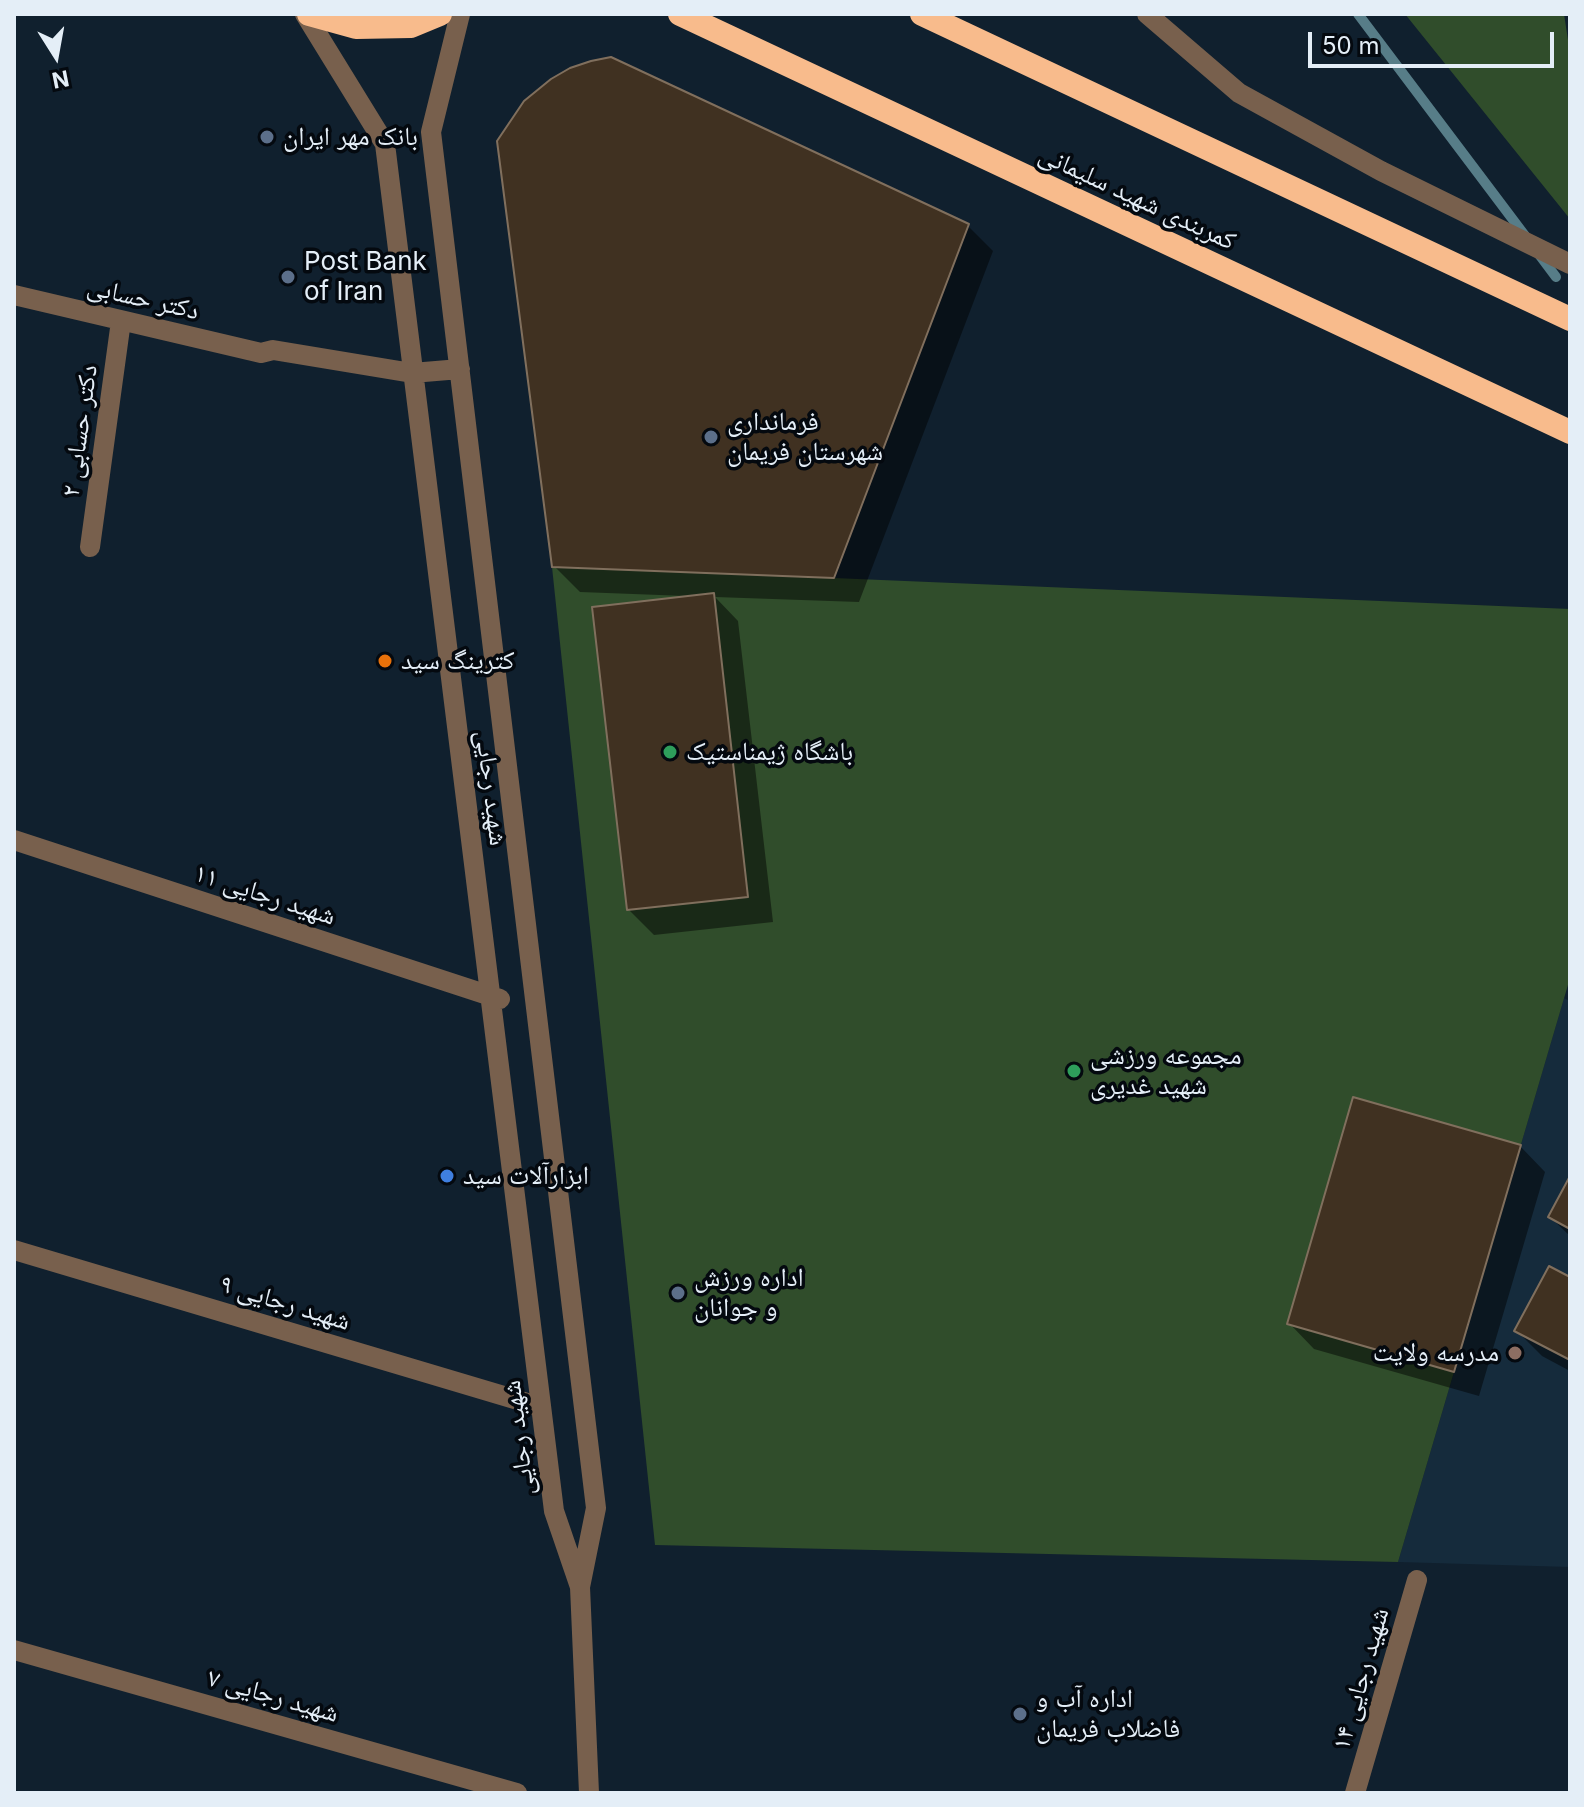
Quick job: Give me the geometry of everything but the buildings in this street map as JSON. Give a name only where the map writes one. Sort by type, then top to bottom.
[{"type":"highway","points":[[307,14],[356,27],[411,26],[440,14]]},
{"type":"highway","name":"کمربندی شهید سلیمانی","points":[[680,14],[1570,432]]},
{"type":"highway","points":[[922,14],[1570,319]]},
{"type":"street","name":"شهید رجایی","points":[[307,14],[385,144],[495,998],[554,1511],[580,1587]]},
{"type":"street","name":"شهید رجایی","points":[[460,14],[431,132],[596,1508],[580,1587],[589,1793]]},
{"type":"street","points":[[1147,14],[1239,93],[1381,171],[1570,264]]},
{"type":"street","name":"دکتر حسابی","points":[[14,295],[261,353],[273,350],[414,380],[461,375]]},
{"type":"street","name":"دکتر حسابی ۲","points":[[90,547],[121,321]]},
{"type":"street","name":"شهید رجایی ۱۱","points":[[14,840],[495,998]]},
{"type":"street","name":"شهید رجایی ۹","points":[[14,1250],[541,1407]]},
{"type":"street","name":"شهید رجایی ۱۴","points":[[1355,1793],[1417,1580]]},
{"type":"street","name":"شهید رجایی ۷","points":[[14,1650],[517,1793]]},
{"type":"shaded area","name":"مدرسه ولایت","points":[[1564,998],[1570,1001],[1570,1567],[1398,1562]]},
{"type":"green space","points":[[1405,14],[1564,14],[1570,53],[1570,219]]},
{"type":"green space","name":"مجموعه ورزشی شهید غدیری","points":[[552,567],[1570,609],[1570,978],[1398,1562],[655,1545]]},
{"type":"waterway","points":[[1358,14],[1526,237]]},
{"type":"waterway","points":[[1538,253],[1556,277]]},
{"type":"place","name":"بانک مهر ایران","points":[[267,137]]},
{"type":"place","name":"Post Bank of Iran","points":[[288,277]]},
{"type":"place","name":"فرمانداری شهرستان فریمان","points":[[711,437]]},
{"type":"place","name":"کترینگ سید","points":[[385,661]]},
{"type":"place","name":"باشگاه ژیمناستیک","points":[[670,752]]},
{"type":"place","name":"مجموعه ورزشی شهید غدیری","points":[[1074,1071]]},
{"type":"place","name":"ابزارآلات سید","points":[[447,1176]]},
{"type":"place","name":"اداره ورزش و جوانان","points":[[678,1293]]},
{"type":"place","name":"مدرسه ولایت","points":[[1515,1353]]},
{"type":"place","name":"اداره آب و فاضلاب فریمان","points":[[1020,1714]]}]
